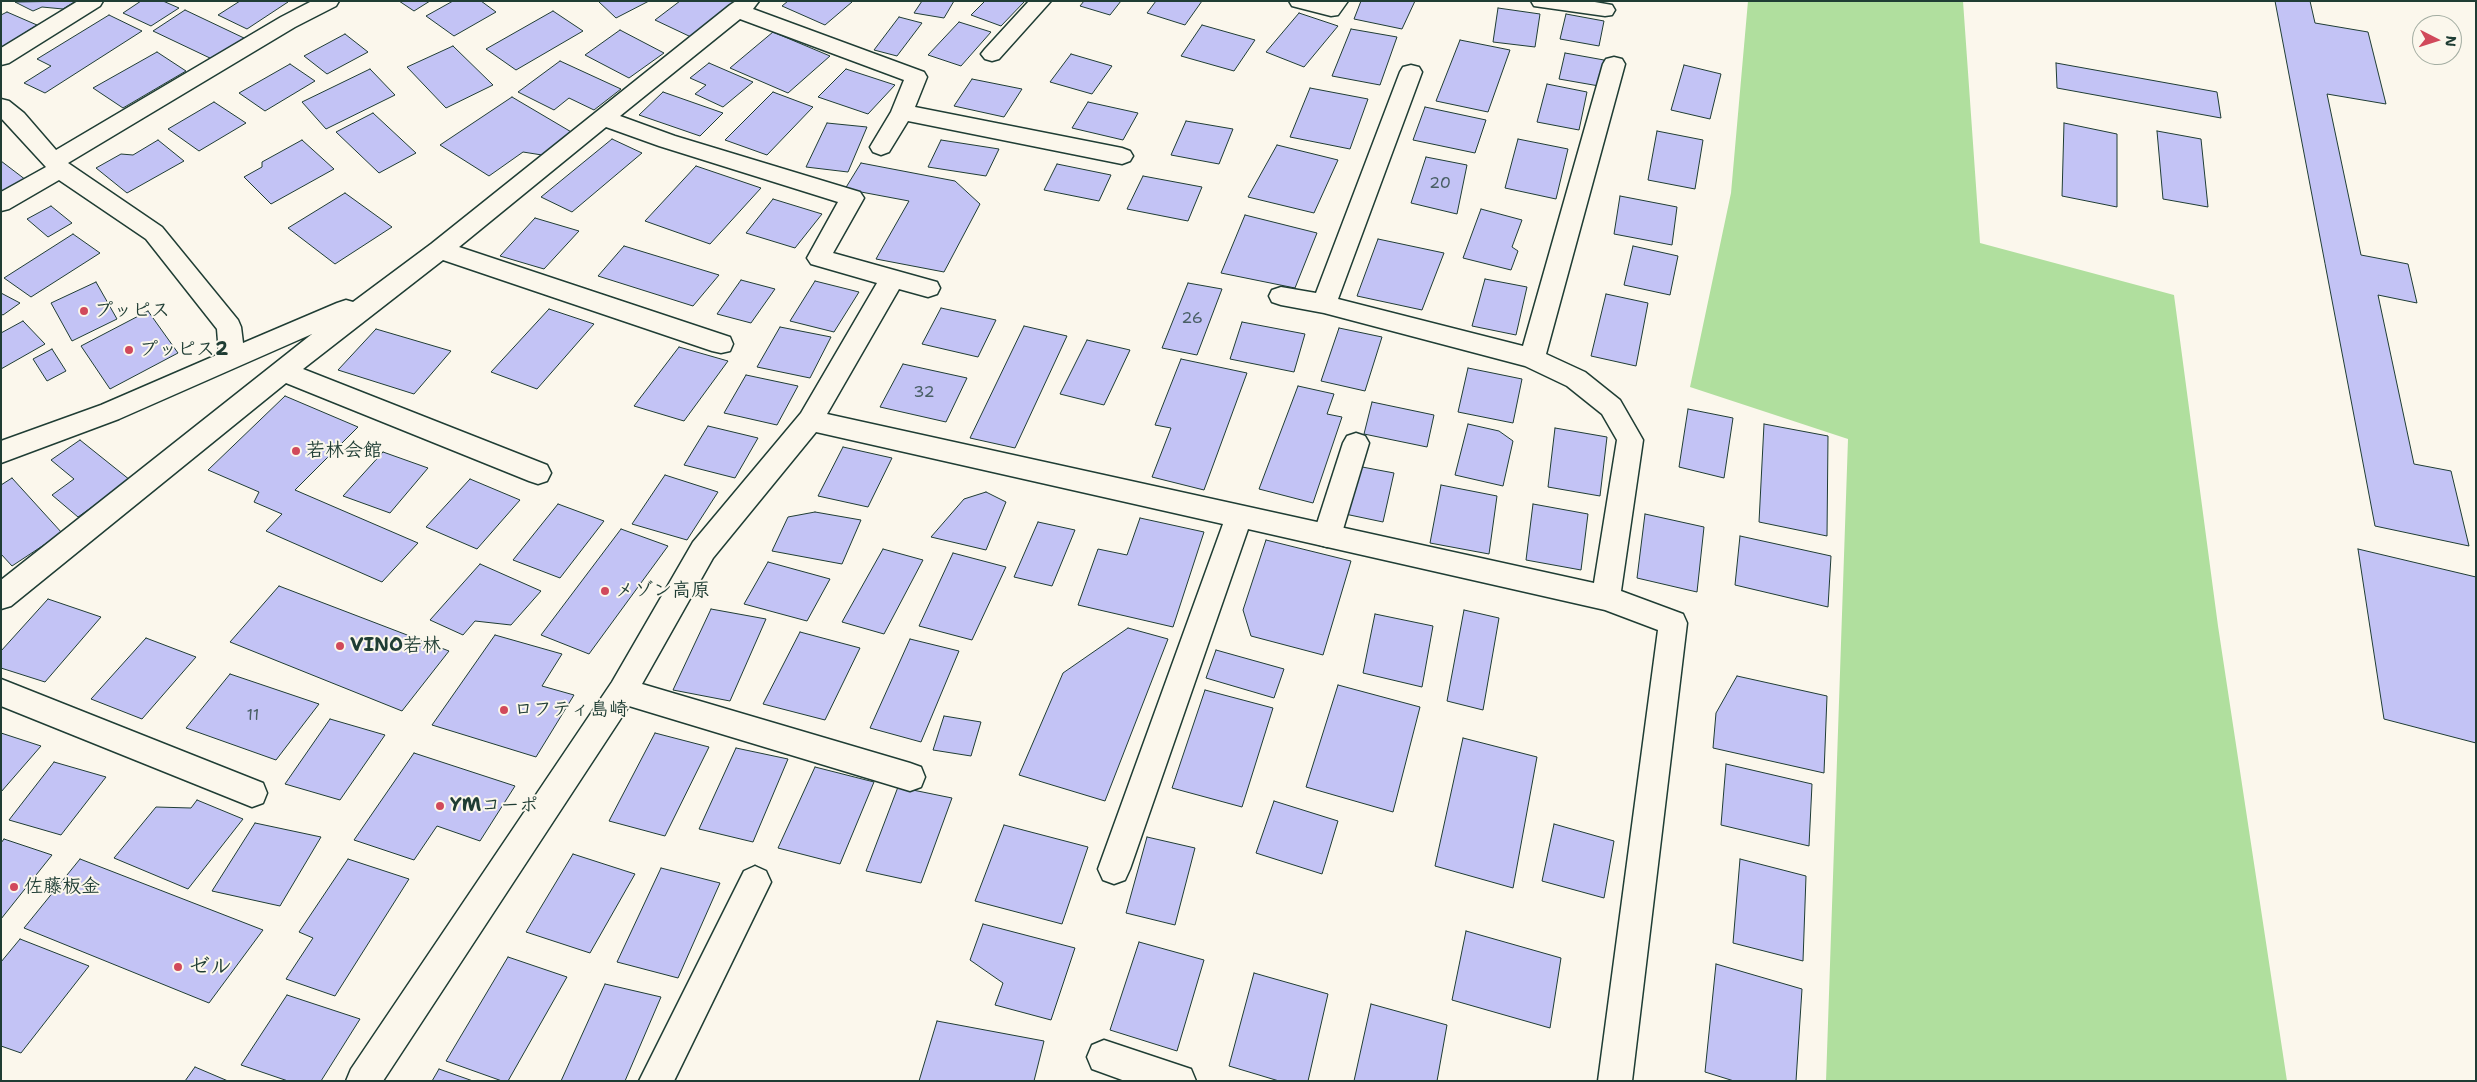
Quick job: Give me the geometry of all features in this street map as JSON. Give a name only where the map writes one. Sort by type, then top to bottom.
[{"type":"street","points":[[1,58],[93,1]]},
{"type":"street","points":[[1,203],[57,165],[288,22],[329,1]]},
{"type":"street","points":[[992,54],[1041,1]]},
{"type":"street","points":[[1299,1],[1331,10],[1338,1]]},
{"type":"street","points":[[1541,1],[1605,10]]},
{"type":"street","points":[[1,597],[743,6],[916,77],[902,112],[881,147]]},
{"type":"street","points":[[1532,358],[1614,64]]},
{"type":"street","points":[[1324,304],[1411,72]]},
{"type":"street","points":[[1,106],[16,118],[57,165],[154,233],[229,327],[232,360]]},
{"type":"street","points":[[902,112],[1122,156]]},
{"type":"street","points":[[604,118],[666,141],[852,198],[819,258],[928,288]]},
{"type":"street","points":[[439,250],[462,256],[721,344]]},
{"type":"street","points":[[363,1081],[622,691],[703,550],[810,420],[892,278]]},
{"type":"street","points":[[1,452],[110,412],[377,296]]},
{"type":"street","points":[[1281,296],[1324,304],[1532,358],[1576,379],[1611,407],[1630,440],[1606,598]]},
{"type":"street","points":[[284,372],[538,473]]},
{"type":"street","points":[[810,420],[1606,598],[1673,623],[1614,1081]]},
{"type":"street","points":[[1327,536],[1356,443]]},
{"type":"street","points":[[1114,868],[1239,516]]},
{"type":"street","points":[[622,691],[910,776]]},
{"type":"street","points":[[1,692],[252,793]]},
{"type":"street","points":[[656,1081],[755,882]]},
{"type":"street","points":[[1104,1057],[1179,1081]]},
{"type":"green space","points":[[1748,1],[1963,1],[1980,243],[2174,295],[2218,626],[2287,1081],[1826,1081],[1848,439],[1690,387],[1731,193]]},
{"type":"building","points":[[76,1],[63,9],[42,7],[33,11],[15,2]]},
{"type":"building","points":[[141,1],[163,1],[179,8],[151,26],[123,13]]},
{"type":"building","points":[[240,1],[288,2],[247,29],[218,15]]},
{"type":"building","points":[[399,1],[430,1],[414,11]]},
{"type":"building","points":[[453,1],[481,1],[496,12],[454,36],[426,16]]},
{"type":"building","points":[[598,1],[649,1],[616,18]]},
{"type":"building","points":[[680,1],[731,1],[734,3],[691,37],[655,20]]},
{"type":"building","points":[[788,1],[852,2],[825,25],[782,6]]},
{"type":"building","points":[[922,1],[954,1],[944,18],[914,13]]},
{"type":"building","points":[[985,1],[1025,1],[1001,26],[971,15]]},
{"type":"building","points":[[1084,1],[1121,1],[1110,15],[1080,6]]},
{"type":"building","points":[[1156,1],[1202,1],[1185,25],[1147,13]]},
{"type":"building","points":[[1361,1],[1415,1],[1402,29],[1354,19]]},
{"type":"building","points":[[2275,1],[2310,1],[2315,23],[2368,32],[2386,104],[2327,94],[2361,255],[2408,264],[2417,303],[2378,295],[2414,464],[2451,471],[2469,546],[2375,526]]},
{"type":"building","points":[[1498,8],[1540,14],[1535,47],[1493,42]]},
{"type":"building","points":[[185,10],[244,38],[212,59],[153,31]]},
{"type":"building","points":[[553,11],[583,31],[516,70],[486,49]]},
{"type":"building","points":[[7,12],[37,25],[1,48],[1,15]]},
{"type":"building","points":[[1299,13],[1338,26],[1304,67],[1266,52]]},
{"type":"building","points":[[1566,14],[1604,21],[1599,46],[1560,39]]},
{"type":"building","points":[[109,15],[142,31],[45,93],[24,83],[51,66],[37,59]]},
{"type":"building","points":[[899,17],[922,23],[897,56],[874,50]]},
{"type":"building","points":[[959,22],[991,32],[961,66],[928,55]]},
{"type":"building","points":[[1202,25],[1255,40],[1234,71],[1181,56]]},
{"type":"building","points":[[1351,29],[1397,37],[1380,85],[1332,76]]},
{"type":"building","points":[[620,30],[664,53],[629,78],[585,55]]},
{"type":"building","points":[[773,32],[830,56],[788,93],[730,68]]},
{"type":"building","points":[[345,34],[368,52],[327,74],[304,56]]},
{"type":"building","points":[[1460,40],[1510,50],[1488,112],[1436,101]]},
{"type":"building","points":[[453,46],[493,85],[446,108],[407,67]]},
{"type":"building","points":[[157,52],[186,71],[123,108],[93,88]]},
{"type":"building","points":[[1565,53],[1604,60],[1599,86],[1559,79]]},
{"type":"building","points":[[1071,54],[1112,66],[1092,94],[1050,82]]},
{"type":"building","points":[[560,61],[621,89],[594,110],[569,98],[554,110],[518,92]]},
{"type":"building","points":[[709,63],[753,82],[723,107],[695,94],[706,85],[690,78]]},
{"type":"building","points":[[2056,63],[2217,92],[2221,118],[2057,88]]},
{"type":"building","points":[[290,64],[315,81],[265,111],[239,93]]},
{"type":"building","points":[[1684,65],[1721,74],[1710,119],[1671,110]]},
{"type":"building","points":[[370,69],[395,95],[326,129],[302,102]]},
{"type":"building","points":[[846,69],[895,85],[868,114],[818,97]]},
{"type":"building","points":[[972,79],[1022,89],[1004,117],[954,106]]},
{"type":"building","points":[[1547,84],[1587,92],[1579,130],[1537,122]]},
{"type":"building","points":[[1310,88],[1368,99],[1350,149],[1290,137]]},
{"type":"building","points":[[663,92],[723,113],[700,136],[639,115]]},
{"type":"building","points":[[773,92],[813,107],[767,155],[725,140]]},
{"type":"building","points":[[512,97],[573,133],[542,155],[523,152],[489,176],[440,145]]},
{"type":"building","points":[[214,102],[246,123],[199,151],[168,129]]},
{"type":"building","points":[[1088,102],[1138,113],[1123,140],[1072,128]]},
{"type":"building","points":[[1425,107],[1486,120],[1475,153],[1413,140]]},
{"type":"building","points":[[373,113],[416,153],[379,173],[336,132]]},
{"type":"building","points":[[1186,121],[1233,129],[1219,164],[1171,155]]},
{"type":"building","points":[[827,123],[867,127],[848,172],[806,167]]},
{"type":"building","points":[[2064,123],[2117,134],[2117,207],[2062,196]]},
{"type":"building","points":[[1657,131],[1703,140],[1695,189],[1648,180]]},
{"type":"building","points":[[2157,131],[2201,139],[2208,207],[2163,199]]},
{"type":"building","points":[[612,139],[642,153],[572,212],[541,197]]},
{"type":"building","points":[[1518,139],[1568,149],[1556,199],[1505,188]]},
{"type":"building","points":[[158,140],[184,161],[127,193],[96,168],[121,154],[133,155]]},
{"type":"building","points":[[302,140],[334,169],[271,204],[244,177],[262,167],[262,162]]},
{"type":"building","points":[[941,140],[999,149],[986,176],[928,167]]},
{"type":"building","points":[[1277,145],[1338,160],[1314,213],[1248,197]]},
{"type":"building","points":[[1426,157],[1467,165],[1457,214],[1411,203]]},
{"type":"building","points":[[1,161],[26,180],[1,195]]},
{"type":"building","points":[[861,163],[955,181],[980,204],[944,272],[876,259],[909,201],[845,189]]},
{"type":"building","points":[[1057,164],[1111,175],[1099,201],[1044,190]]},
{"type":"building","points":[[696,166],[761,188],[710,244],[645,221]]},
{"type":"building","points":[[1143,176],[1202,187],[1188,221],[1127,209]]},
{"type":"building","points":[[345,193],[392,227],[335,264],[288,228]]},
{"type":"building","points":[[1620,196],[1677,207],[1672,245],[1614,234]]},
{"type":"building","points":[[773,199],[822,214],[795,248],[746,233]]},
{"type":"building","points":[[51,206],[72,223],[48,237],[27,219]]},
{"type":"building","points":[[1481,209],[1522,220],[1512,247],[1518,251],[1511,270],[1463,258]]},
{"type":"building","points":[[1245,215],[1317,233],[1295,288],[1221,273]]},
{"type":"building","points":[[535,218],[579,231],[544,269],[500,256]]},
{"type":"building","points":[[73,234],[100,253],[31,297],[4,278]]},
{"type":"building","points":[[1378,239],[1444,253],[1422,310],[1357,296]]},
{"type":"building","points":[[624,246],[719,275],[693,306],[598,276]]},
{"type":"building","points":[[1633,246],[1678,256],[1670,295],[1624,285]]},
{"type":"building","points":[[1485,279],[1527,287],[1516,335],[1472,326]]},
{"type":"building","points":[[741,280],[775,289],[751,323],[717,314]]},
{"type":"building","points":[[815,281],[859,292],[834,332],[790,321]]},
{"type":"building","name":"プッピス","points":[[96,282],[117,319],[72,341],[51,303]]},
{"type":"building","points":[[1188,283],[1222,289],[1197,355],[1162,348]]},
{"type":"building","points":[[1,293],[20,303],[3,315],[1,314]]},
{"type":"building","points":[[1606,294],[1648,303],[1636,366],[1591,356]]},
{"type":"building","points":[[941,308],[996,320],[978,357],[922,344]]},
{"type":"building","points":[[549,309],[594,324],[537,389],[491,372]]},
{"type":"building","name":"プッピス2","points":[[148,311],[178,353],[110,389],[81,346]]},
{"type":"building","points":[[23,321],[45,344],[1,369],[1,333]]},
{"type":"building","points":[[1242,322],[1305,334],[1294,372],[1230,359]]},
{"type":"building","points":[[1024,326],[1067,336],[1015,448],[970,438]]},
{"type":"building","points":[[780,327],[831,337],[810,378],[757,367]]},
{"type":"building","points":[[1339,328],[1382,337],[1365,391],[1321,381]]},
{"type":"building","points":[[376,329],[451,351],[414,394],[338,370]]},
{"type":"building","points":[[1087,340],[1130,350],[1104,405],[1060,394]]},
{"type":"building","points":[[679,347],[728,361],[684,421],[634,406]]},
{"type":"building","points":[[52,349],[66,371],[47,381],[33,359]]},
{"type":"building","points":[[1181,359],[1247,373],[1204,490],[1152,477],[1171,428],[1155,425]]},
{"type":"building","points":[[903,364],[967,378],[946,422],[880,407]]},
{"type":"building","points":[[1468,368],[1522,379],[1513,423],[1458,412]]},
{"type":"building","points":[[746,375],[798,386],[777,425],[724,413]]},
{"type":"building","points":[[1298,386],[1334,394],[1327,414],[1342,417],[1313,503],[1259,489]]},
{"type":"building","points":[[285,396],[358,427],[295,490],[418,543],[382,582],[266,531],[282,514],[254,502],[259,492],[208,470]]},
{"type":"building","points":[[1372,402],[1434,415],[1427,447],[1364,434]]},
{"type":"building","points":[[1688,409],[1733,418],[1724,478],[1679,467]]},
{"type":"building","points":[[1468,424],[1499,431],[1513,441],[1503,486],[1455,475]]},
{"type":"building","points":[[1764,424],[1828,436],[1827,536],[1759,522]]},
{"type":"building","points":[[708,426],[758,438],[735,478],[684,465]]},
{"type":"building","points":[[1555,428],[1607,437],[1600,496],[1548,487]]},
{"type":"building","points":[[80,440],[130,480],[78,517],[52,495],[74,479],[51,460]]},
{"type":"building","points":[[843,447],[892,458],[868,507],[818,496]]},
{"type":"building","points":[[383,452],[428,468],[390,513],[343,496]]},
{"type":"building","points":[[1357,466],[1394,473],[1383,522],[1345,514]]},
{"type":"building","points":[[665,475],[718,492],[687,540],[632,524]]},
{"type":"building","points":[[12,478],[62,533],[12,566],[1,554],[1,485]]},
{"type":"building","points":[[470,479],[520,500],[477,549],[426,527]]},
{"type":"building","points":[[1441,485],[1497,496],[1489,554],[1430,543]]},
{"type":"building","points":[[986,492],[1006,502],[986,550],[931,537],[964,499]]},
{"type":"building","points":[[558,504],[604,521],[560,578],[513,560]]},
{"type":"building","points":[[1533,504],[1588,514],[1581,570],[1526,560]]},
{"type":"building","points":[[815,512],[861,520],[842,564],[772,551],[788,517]]},
{"type":"building","points":[[1645,514],[1704,527],[1697,592],[1637,578]]},
{"type":"building","points":[[1140,518],[1204,532],[1173,627],[1078,605],[1098,549],[1127,555]]},
{"type":"building","points":[[1038,522],[1075,530],[1052,586],[1014,577]]},
{"type":"building","name":"メゾン高原","points":[[621,529],[668,546],[589,654],[541,635]]},
{"type":"building","points":[[1740,536],[1831,556],[1828,607],[1735,585]]},
{"type":"building","points":[[1266,540],[1351,561],[1323,655],[1251,636],[1243,610]]},
{"type":"building","points":[[883,549],[923,560],[884,634],[842,622]]},
{"type":"building","points":[[2358,549],[2476,577],[2476,743],[2384,719]]},
{"type":"building","points":[[953,553],[1006,567],[972,640],[919,626]]},
{"type":"building","points":[[768,562],[830,579],[807,621],[744,604]]},
{"type":"building","points":[[480,564],[541,591],[511,625],[475,621],[463,635],[430,620]]},
{"type":"building","name":"VINO若林","points":[[279,586],[449,651],[402,711],[230,642]]},
{"type":"building","points":[[48,599],[101,617],[45,682],[1,668],[1,651]]},
{"type":"building","points":[[711,609],[766,619],[730,701],[673,690]]},
{"type":"building","points":[[1464,610],[1499,618],[1483,710],[1447,701]]},
{"type":"building","points":[[1375,614],[1433,626],[1422,687],[1363,673]]},
{"type":"building","points":[[1128,628],[1168,639],[1105,801],[1019,775],[1063,673]]},
{"type":"building","points":[[800,632],[860,648],[825,720],[763,704]]},
{"type":"building","name":"ロフティ島崎","points":[[495,635],[562,654],[542,686],[574,695],[536,757],[432,725]]},
{"type":"building","points":[[146,638],[196,657],[142,719],[91,699]]},
{"type":"building","points":[[910,639],[959,651],[921,742],[870,728]]},
{"type":"building","points":[[1216,650],[1284,669],[1274,698],[1206,678]]},
{"type":"building","points":[[230,674],[319,704],[276,760],[186,728]]},
{"type":"building","points":[[1737,676],[1827,696],[1824,773],[1713,748],[1716,713]]},
{"type":"building","points":[[1338,685],[1420,707],[1393,812],[1306,787]]},
{"type":"building","points":[[1205,690],[1273,708],[1242,807],[1172,788]]},
{"type":"building","points":[[944,716],[981,722],[971,756],[933,750]]},
{"type":"building","points":[[330,719],[385,735],[340,800],[285,784]]},
{"type":"building","points":[[1,733],[41,746],[1,792]]},
{"type":"building","points":[[655,733],[709,747],[665,836],[609,821]]},
{"type":"building","points":[[1463,738],[1537,757],[1513,888],[1435,866]]},
{"type":"building","points":[[736,748],[788,759],[753,842],[699,829]]},
{"type":"building","name":"YMコーポ","points":[[414,753],[515,786],[480,841],[437,826],[414,860],[354,840]]},
{"type":"building","points":[[54,762],[106,777],[61,835],[9,820]]},
{"type":"building","points":[[1726,764],[1812,784],[1809,846],[1721,825]]},
{"type":"building","points":[[815,767],[874,782],[840,864],[778,848]]},
{"type":"building","points":[[898,787],[952,798],[921,883],[866,871]]},
{"type":"building","points":[[197,800],[243,819],[188,889],[114,858],[156,807],[191,808]]},
{"type":"building","points":[[1274,801],[1338,821],[1322,874],[1256,853]]},
{"type":"building","points":[[255,823],[321,837],[280,906],[212,891]]},
{"type":"building","points":[[1554,824],[1614,841],[1604,898],[1542,881]]},
{"type":"building","points":[[1004,825],[1088,847],[1062,924],[975,901]]},
{"type":"building","points":[[1147,837],[1195,848],[1175,925],[1126,913]]},
{"type":"building","name":"佐藤板金","points":[[4,839],[52,855],[1,919],[1,843]]},
{"type":"building","points":[[573,854],[635,874],[590,953],[526,932]]},
{"type":"building","name":"ゼル","points":[[80,859],[263,930],[209,1003],[24,928]]},
{"type":"building","points":[[348,859],[409,879],[335,996],[286,979],[313,938],[299,932]]},
{"type":"building","points":[[1740,859],[1806,876],[1803,961],[1733,943]]},
{"type":"building","points":[[661,868],[720,883],[678,978],[617,962]]},
{"type":"building","points":[[983,924],[1075,948],[1051,1020],[995,1005],[1003,983],[970,960]]},
{"type":"building","points":[[1466,931],[1561,958],[1550,1028],[1452,1000]]},
{"type":"building","points":[[20,939],[89,966],[21,1053],[1,1046],[1,962]]},
{"type":"building","points":[[1139,942],[1204,960],[1177,1051],[1110,1030]]},
{"type":"building","points":[[508,957],[567,977],[508,1081],[502,1081],[446,1061]]},
{"type":"building","points":[[1716,964],[1802,989],[1796,1081],[1734,1081],[1705,1072]]},
{"type":"building","points":[[1254,973],[1328,994],[1308,1081],[1279,1081],[1229,1066]]},
{"type":"building","points":[[605,984],[661,997],[625,1081],[561,1081]]},
{"type":"building","points":[[287,995],[360,1019],[321,1081],[288,1081],[241,1065]]},
{"type":"building","points":[[1371,1004],[1447,1025],[1437,1081],[1354,1081]]},
{"type":"building","points":[[937,1021],[1044,1041],[1034,1081],[919,1081]]},
{"type":"building","points":[[195,1067],[228,1081],[185,1081]]},
{"type":"building","points":[[439,1069],[473,1081],[432,1081]]},
{"type":"place","name":"プッピス","points":[[84,311]]},
{"type":"place","name":"プッピス2","points":[[129,350]]},
{"type":"place","name":"若林会館","points":[[296,451]]},
{"type":"place","name":"メゾン高原","points":[[605,591]]},
{"type":"place","name":"VINO若林","points":[[340,646]]},
{"type":"place","name":"ロフティ島崎","points":[[504,710]]},
{"type":"place","name":"YMコーポ","points":[[440,806]]},
{"type":"place","name":"佐藤板金","points":[[14,887]]},
{"type":"place","name":"ゼル","points":[[178,967]]}]
